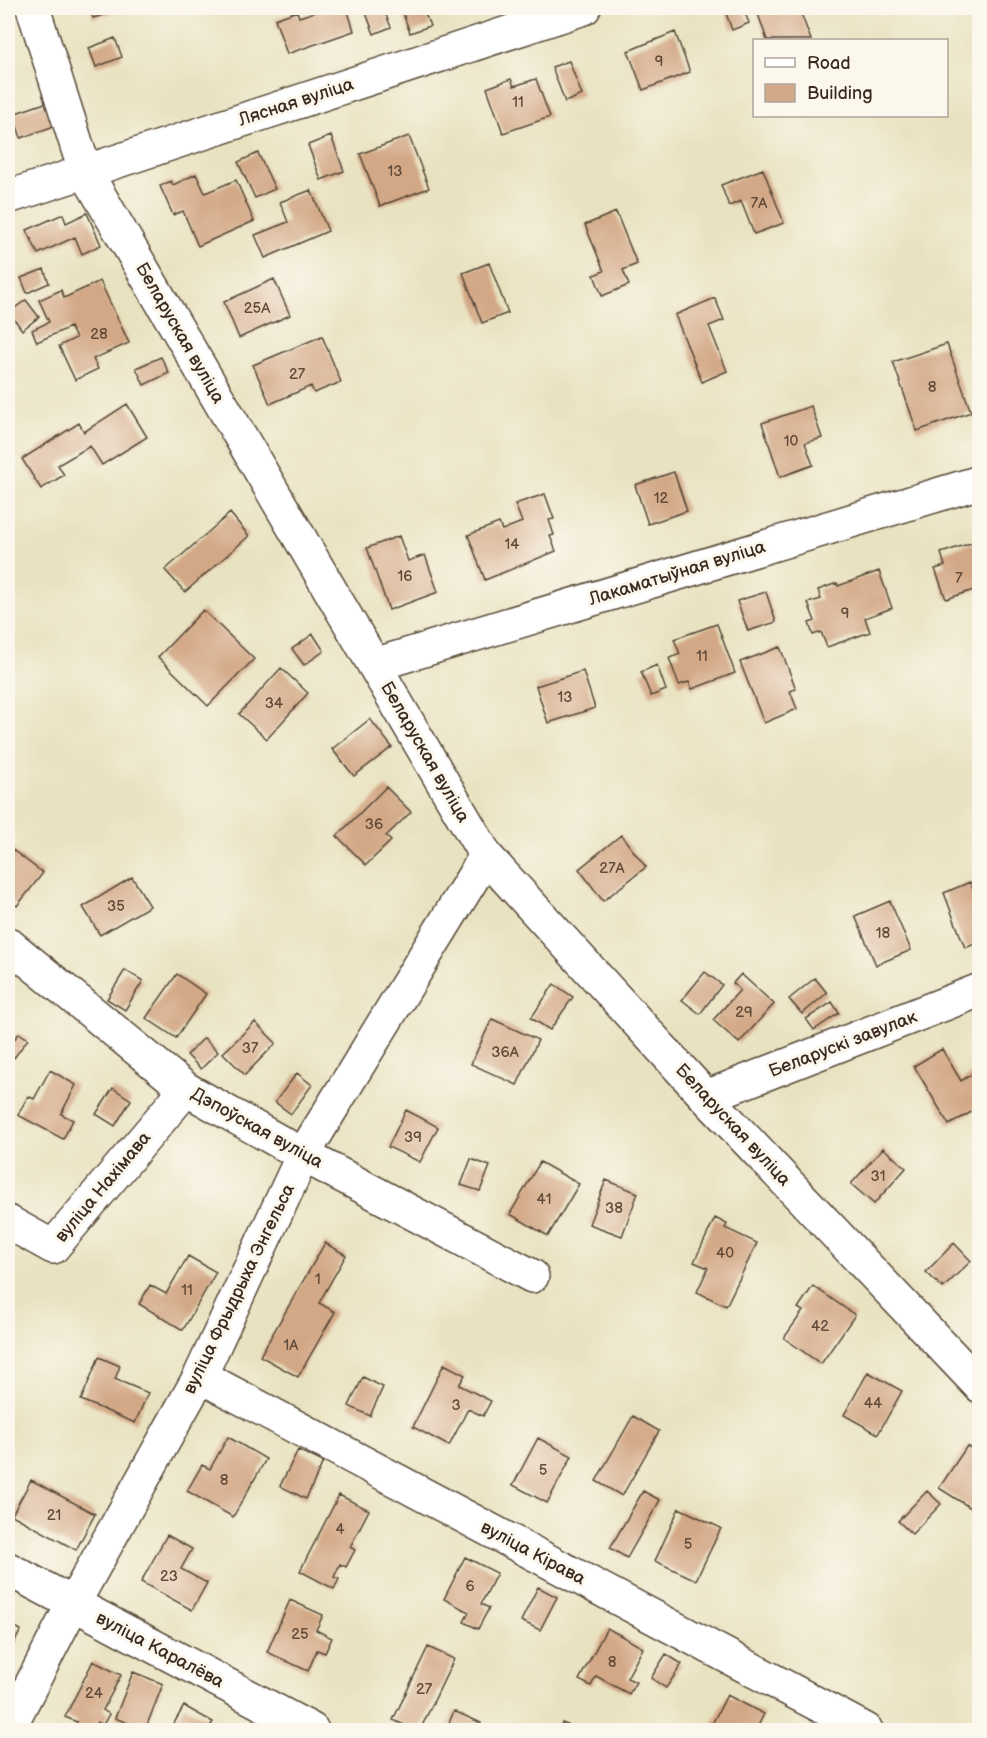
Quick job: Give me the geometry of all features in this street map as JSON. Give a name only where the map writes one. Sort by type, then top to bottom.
[{"type":"street","name":"Беларуская вуліца","points":[[33,8],[85,171],[486,856],[706,1097],[980,1386]]},
{"type":"street","name":"Лясная вуліца","points":[[8,197],[584,8]]},
{"type":"street","name":"Лакаматыўная вуліца","points":[[374,665],[980,482]]},
{"type":"street","name":"вуліца Фрыдрыха Энгельса","points":[[8,1731],[73,1604],[200,1376],[303,1155],[486,856]]},
{"type":"street","name":"Дэпоўская вуліца","points":[[8,944],[186,1089],[303,1155],[532,1276]]},
{"type":"street","name":"Беларускі завулак","points":[[706,1097],[980,990]]},
{"type":"street","name":"вуліца Нахімава","points":[[8,1222],[53,1247],[186,1089]]},
{"type":"street","name":"вуліца Кірава","points":[[200,1376],[866,1731]]},
{"type":"street","name":"вуліца Каралёва","points":[[8,1569],[312,1731]]},
{"type":"building","points":[[90,8],[129,8],[93,18]]},
{"type":"building","points":[[327,8],[347,8],[354,31],[287,54],[275,19],[297,11],[299,17]]},
{"type":"building","points":[[364,8],[383,8],[391,27],[374,34]]},
{"type":"building","points":[[401,8],[423,8],[430,26],[410,33]]},
{"type":"building","points":[[428,8],[446,8],[430,14]]},
{"type":"building","points":[[724,8],[743,8],[749,23],[732,30]]},
{"type":"building","points":[[756,8],[799,8],[811,39],[767,39]]},
{"type":"building","points":[[675,32],[690,72],[643,90],[628,51]]},
{"type":"building","points":[[115,38],[122,57],[96,67],[89,48]]},
{"type":"building","points":[[569,61],[582,95],[565,102],[552,67]]},
{"type":"building","points":[[511,79],[514,86],[536,79],[550,117],[503,133],[487,88]]},
{"type":"building","points":[[45,103],[54,126],[21,138],[13,114]]},
{"type":"building","points":[[331,136],[344,171],[321,180],[308,145]]},
{"type":"building","points":[[409,136],[429,188],[380,206],[360,154]]},
{"type":"building","points":[[258,153],[275,189],[255,198],[238,162]]},
{"type":"building","points":[[763,169],[784,223],[754,234],[741,201],[729,206],[721,185]]},
{"type":"building","points":[[196,174],[205,193],[236,180],[254,221],[198,246],[183,211],[173,215],[160,186],[171,181],[173,185]]},
{"type":"building","points":[[311,190],[328,231],[265,258],[255,235],[288,222],[280,202]]},
{"type":"building","points":[[616,212],[637,264],[623,270],[629,285],[602,296],[594,275],[604,271],[585,225]]},
{"type":"building","points":[[87,213],[101,245],[82,254],[75,237],[38,254],[27,230],[63,214],[66,223]]},
{"type":"building","points":[[489,263],[508,313],[482,323],[463,273]]},
{"type":"building","points":[[44,269],[49,283],[27,293],[21,278]]},
{"type":"building","points":[[274,279],[290,315],[239,338],[224,302]]},
{"type":"building","points":[[100,281],[129,343],[93,359],[98,369],[75,380],[59,346],[76,338],[70,327],[37,342],[32,330],[49,322],[39,300],[61,290],[64,298]]},
{"type":"building","points":[[715,298],[724,320],[709,326],[727,371],[702,382],[675,315]]},
{"type":"building","points":[[26,300],[39,317],[22,330],[9,312]]},
{"type":"building","points":[[322,336],[341,382],[314,393],[311,386],[270,404],[253,365]]},
{"type":"building","points":[[947,344],[971,412],[917,431],[893,362]]},
{"type":"building","points":[[161,357],[169,373],[144,385],[136,368]]},
{"type":"building","points":[[127,404],[147,437],[102,465],[90,446],[58,465],[64,475],[41,489],[22,459],[79,423],[84,432]]},
{"type":"building","points":[[811,406],[822,438],[805,443],[813,465],[780,477],[762,423]]},
{"type":"building","points":[[674,472],[687,511],[648,524],[635,485]]},
{"type":"building","points":[[545,494],[554,519],[549,520],[554,535],[550,536],[556,551],[485,580],[468,535],[499,523],[502,530],[522,522],[515,504]]},
{"type":"building","points":[[230,513],[249,536],[185,592],[165,570]]},
{"type":"building","points":[[399,536],[408,561],[425,555],[438,592],[389,610],[367,548]]},
{"type":"building","points":[[980,540],[980,588],[946,599],[935,569],[945,566],[941,553]]},
{"type":"building","points":[[879,571],[892,608],[865,618],[870,632],[827,647],[821,632],[813,635],[809,623],[815,621],[808,603],[821,599],[818,590],[837,583],[838,586]]},
{"type":"building","points":[[766,592],[776,622],[748,631],[737,601]]},
{"type":"building","points":[[203,610],[254,659],[208,706],[158,657]]},
{"type":"building","points":[[717,624],[735,673],[692,689],[689,682],[679,685],[669,658],[680,654],[674,639]]},
{"type":"building","points":[[313,634],[324,651],[304,665],[292,649]]},
{"type":"building","points":[[780,647],[796,689],[790,691],[797,709],[764,723],[740,662]]},
{"type":"building","points":[[657,665],[666,690],[651,696],[641,672]]},
{"type":"building","points":[[281,668],[308,693],[267,739],[239,714]]},
{"type":"building","points":[[583,671],[595,708],[548,723],[536,686]]},
{"type":"building","points":[[370,719],[392,747],[354,776],[332,749]]},
{"type":"building","points":[[386,787],[411,812],[386,836],[391,841],[366,865],[337,836]]},
{"type":"building","points":[[621,835],[646,867],[603,901],[579,869]]},
{"type":"building","points":[[10,848],[43,873],[17,906],[8,899],[8,851]]},
{"type":"building","points":[[132,877],[150,906],[100,935],[83,907]]},
{"type":"building","points":[[970,882],[980,906],[980,942],[965,948],[944,893]]},
{"type":"building","points":[[890,901],[911,950],[876,965],[855,916]]},
{"type":"building","points":[[125,970],[143,981],[125,1010],[107,999]]},
{"type":"building","points":[[705,972],[722,985],[700,1014],[682,1000]]},
{"type":"building","points":[[177,974],[206,994],[176,1038],[146,1018]]},
{"type":"building","points":[[741,974],[774,1004],[739,1043],[713,1020],[740,990],[733,983]]},
{"type":"building","points":[[815,978],[827,993],[802,1014],[789,999]]},
{"type":"building","points":[[554,984],[573,997],[550,1030],[531,1018]]},
{"type":"building","points":[[832,1002],[839,1013],[814,1030],[806,1019]]},
{"type":"building","points":[[492,1019],[538,1040],[517,1085],[471,1064]]},
{"type":"building","points":[[255,1022],[276,1043],[245,1075],[223,1053]]},
{"type":"building","points":[[19,1033],[28,1039],[14,1058],[8,1053],[8,1048]]},
{"type":"building","points":[[204,1038],[218,1052],[201,1069],[187,1055]]},
{"type":"building","points":[[942,1049],[961,1081],[972,1074],[980,1087],[980,1107],[949,1125],[914,1066]]},
{"type":"building","points":[[50,1070],[76,1085],[61,1114],[73,1120],[63,1139],[18,1115],[28,1096],[34,1099]]},
{"type":"building","points":[[297,1073],[312,1085],[291,1114],[275,1102]]},
{"type":"building","points":[[113,1088],[131,1100],[115,1126],[96,1114]]},
{"type":"building","points":[[406,1110],[438,1127],[420,1162],[388,1147]]},
{"type":"building","points":[[883,1148],[906,1168],[874,1204],[851,1184]]},
{"type":"building","points":[[471,1159],[490,1166],[480,1191],[461,1185]]},
{"type":"building","points":[[540,1162],[579,1184],[548,1236],[510,1214]]},
{"type":"building","points":[[606,1180],[638,1193],[622,1236],[589,1224]]},
{"type":"building","points":[[715,1218],[727,1224],[725,1228],[757,1243],[726,1306],[697,1292],[708,1268],[694,1262]]},
{"type":"building","points":[[325,1243],[346,1255],[319,1303],[335,1312],[298,1377],[260,1356]]},
{"type":"building","points":[[954,1243],[971,1261],[943,1288],[926,1272]]},
{"type":"building","points":[[188,1256],[216,1272],[183,1330],[139,1304],[150,1285],[166,1294]]},
{"type":"building","points":[[813,1286],[855,1315],[821,1364],[784,1338],[803,1311],[798,1308]]},
{"type":"building","points":[[99,1357],[120,1366],[115,1379],[148,1393],[135,1423],[81,1400]]},
{"type":"building","points":[[444,1364],[465,1375],[459,1385],[491,1401],[483,1416],[468,1409],[449,1446],[413,1427]]},
{"type":"building","points":[[868,1372],[902,1391],[878,1434],[844,1415]]},
{"type":"building","points":[[363,1377],[383,1387],[370,1416],[349,1406]]},
{"type":"building","points":[[633,1416],[659,1431],[622,1496],[596,1481]]},
{"type":"building","points":[[228,1437],[266,1459],[233,1517],[187,1491],[202,1465],[210,1469]]},
{"type":"building","points":[[538,1438],[572,1456],[547,1503],[513,1485]]},
{"type":"building","points":[[967,1446],[980,1455],[980,1508],[977,1512],[939,1488]]},
{"type":"building","points":[[298,1450],[323,1462],[306,1499],[280,1486]]},
{"type":"building","points":[[31,1480],[95,1514],[76,1550],[12,1515]]},
{"type":"building","points":[[643,1491],[660,1500],[627,1558],[610,1548]]},
{"type":"building","points":[[927,1491],[941,1504],[912,1534],[898,1521]]},
{"type":"building","points":[[339,1495],[369,1510],[350,1547],[355,1550],[346,1567],[340,1564],[334,1577],[339,1579],[334,1589],[300,1571]]},
{"type":"building","points":[[679,1508],[721,1528],[696,1580],[655,1561]]},
{"type":"building","points":[[167,1535],[192,1549],[181,1569],[207,1583],[192,1610],[141,1582]]},
{"type":"building","points":[[465,1557],[497,1573],[481,1604],[489,1608],[478,1629],[464,1622],[469,1612],[444,1599]]},
{"type":"building","points":[[538,1587],[557,1597],[540,1630],[521,1621]]},
{"type":"building","points":[[290,1600],[323,1615],[316,1630],[332,1638],[325,1653],[317,1650],[308,1671],[267,1652]]},
{"type":"building","points":[[8,1623],[21,1630],[9,1652],[8,1651]]},
{"type":"building","points":[[607,1628],[643,1648],[627,1678],[636,1682],[629,1694],[596,1676],[591,1686],[579,1680]]},
{"type":"building","points":[[428,1647],[454,1659],[420,1730],[415,1730],[393,1720]]},
{"type":"building","points":[[666,1654],[682,1664],[666,1688],[651,1678]]},
{"type":"building","points":[[93,1661],[121,1675],[103,1710],[109,1714],[103,1725],[97,1722],[92,1730],[77,1730],[74,1729],[77,1722],[65,1717]]},
{"type":"building","points":[[133,1672],[163,1684],[145,1730],[115,1718]]},
{"type":"building","points":[[727,1695],[764,1714],[756,1730],[709,1730]]},
{"type":"building","points":[[184,1706],[213,1722],[208,1730],[170,1730]]},
{"type":"building","points":[[454,1711],[481,1723],[478,1730],[446,1730]]},
{"type":"building","points":[[562,1723],[581,1730],[559,1730]]}]
